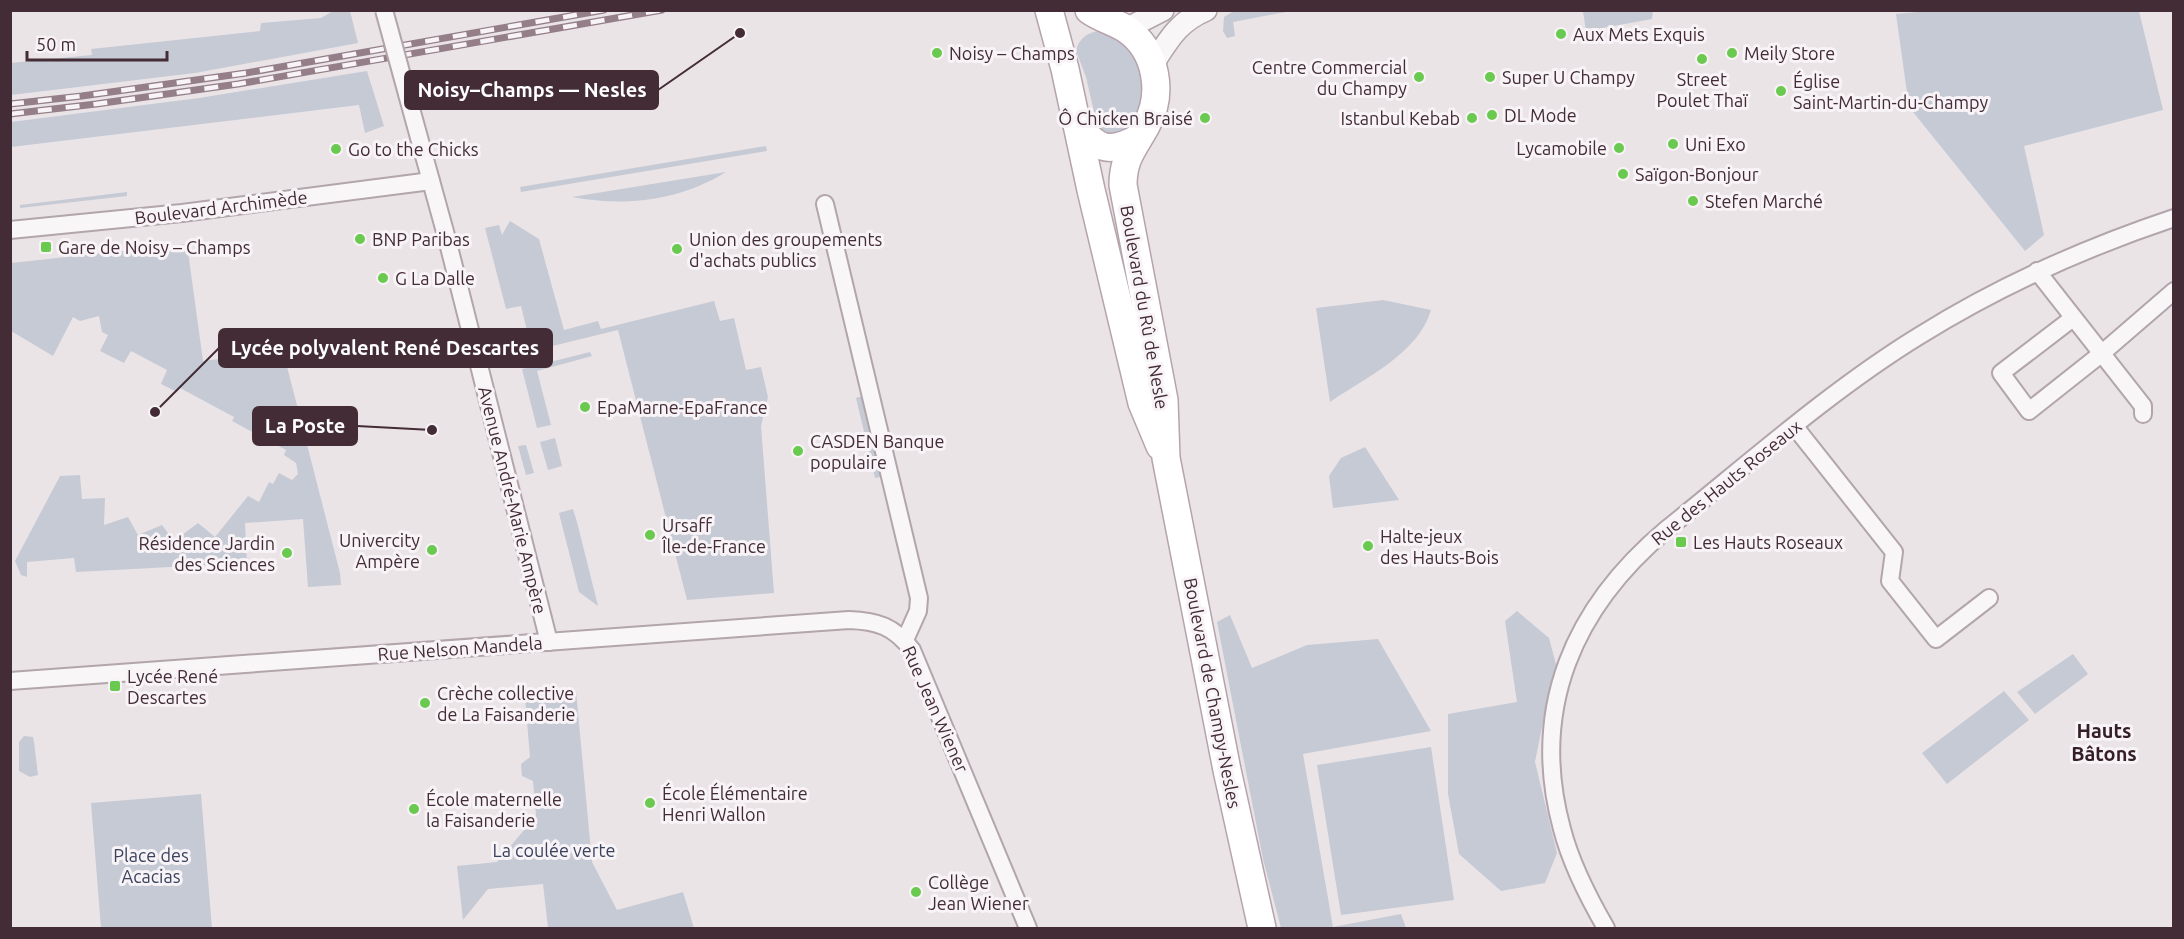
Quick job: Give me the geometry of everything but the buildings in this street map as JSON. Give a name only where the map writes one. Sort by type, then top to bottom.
[{"type":"main road","points":[[1049,10],[1076,122],[1093,142],[1107,148],[1124,146],[1137,139]]},
{"type":"main road","points":[[1089,10],[1126,29],[1144,47],[1153,64]]},
{"type":"main road","points":[[1065,69],[1068,37],[1074,28],[1088,24],[1126,29]]},
{"type":"main road","name":"Boulevard du Rû de Nesle","points":[[1153,64],[1156,83],[1154,105],[1149,121],[1126,159],[1123,185],[1164,400],[1166,458]]},
{"type":"main road","name":"Boulevard du Rû de Nesle","points":[[1076,122],[1142,404],[1166,458]]},
{"type":"main road","name":"Boulevard de Champy-Nesles","points":[[1166,458],[1227,770],[1262,928]]},
{"type":"street","name":"Avenue André-Marie Ampère","points":[[384,10],[431,181],[549,642]]},
{"type":"street","points":[[1126,29],[1163,10]]},
{"type":"street","points":[[1153,64],[1181,24],[1206,10]]},
{"type":"street","name":"Boulevard Archimède","points":[[10,230],[182,213],[431,181]]},
{"type":"street","name":"Rue Jean Wiener","points":[[825,204],[918,598],[918,611],[905,640],[912,650],[932,696],[1028,928]]},
{"type":"street","name":"Rue des Hauts Roseaux","points":[[1606,928],[1574,867],[1562,829],[1553,787],[1551,745],[1559,690],[1570,655],[1595,605],[1617,577],[1643,549],[1795,427],[1869,369],[1920,335],[2037,271],[2137,230],[2174,218]]},
{"type":"street","points":[[2037,271],[2143,406],[2142,414]]},
{"type":"street","points":[[2073,318],[2001,374],[2029,411],[2101,354],[2174,291]]},
{"type":"street","points":[[1795,427],[1894,552],[1890,581],[1936,639],[1989,598]]},
{"type":"street","name":"Rue Nelson Mandela","points":[[10,681],[849,620],[872,621],[896,632],[905,640]]},
{"type":"green space","points":[[333,11],[350,11],[358,43],[195,73],[11,95],[11,63],[92,55],[91,49],[260,31],[261,23],[321,18]]},
{"type":"green space","points":[[1234,11],[1291,11],[1233,22],[1235,36],[1227,38],[1223,31],[1224,17]]},
{"type":"green space","points":[[1583,11],[1653,11],[1652,19],[1586,31]]},
{"type":"green space","points":[[1928,11],[2139,11],[2163,110],[2024,146],[2044,235],[2025,251],[1909,107],[1896,14]]},
{"type":"green space","points":[[1100,31],[1128,43],[1146,78],[1137,121],[1117,140],[1098,129],[1086,77],[1076,51],[1085,36]]},
{"type":"green space","points":[[367,71],[384,126],[365,133],[359,105],[11,147],[11,122],[199,98]]},
{"type":"green space","points":[[766,146],[767,151],[521,192],[520,187]]},
{"type":"green space","points":[[726,172],[690,190],[651,199],[612,201],[572,197]]},
{"type":"green space","points":[[127,192],[127,196],[20,208],[20,205]]},
{"type":"green space","points":[[510,221],[539,239],[564,330],[598,321],[601,329],[714,301],[720,321],[734,318],[746,370],[761,367],[768,397],[761,426],[774,593],[687,600],[618,330],[532,351],[521,306],[506,309],[485,228],[499,225],[502,235]]},
{"type":"green space","points":[[187,244],[203,361],[283,351],[340,573],[341,585],[308,587],[303,519],[245,523],[247,563],[76,572],[74,558],[27,562],[27,577],[21,575],[15,561],[60,476],[80,475],[82,499],[105,498],[104,525],[128,517],[138,535],[162,525],[174,541],[198,523],[215,537],[248,496],[259,502],[269,482],[273,484],[279,473],[292,480],[298,474],[296,463],[284,455],[286,450],[232,421],[234,417],[180,388],[177,392],[161,384],[167,370],[131,351],[124,363],[100,351],[108,335],[102,332],[99,316],[80,321],[73,317],[53,356],[11,331],[11,263]]},
{"type":"green space","points":[[1383,300],[1431,310],[1424,326],[1403,352],[1330,402],[1316,308]]},
{"type":"green space","points":[[590,352],[592,356],[537,371],[551,425],[537,428],[522,369]]},
{"type":"green space","points":[[862,396],[881,477],[875,478],[856,398]]},
{"type":"green space","points":[[555,438],[562,466],[548,470],[540,442]]},
{"type":"green space","points":[[526,445],[534,473],[526,475],[518,446]]},
{"type":"green space","points":[[1365,447],[1399,500],[1333,508],[1329,476],[1341,458]]},
{"type":"green space","points":[[573,509],[598,606],[579,592],[559,513]]},
{"type":"green space","points":[[1517,611],[1549,638],[1557,668],[1547,702],[1535,762],[1557,853],[1545,883],[1501,891],[1459,854],[1448,794],[1448,714],[1517,702],[1505,621]]},
{"type":"green space","points":[[1230,615],[1252,668],[1307,645],[1378,639],[1431,731],[1303,754],[1333,927],[1401,914],[1406,928],[1281,928],[1263,859],[1217,622]]},
{"type":"green space","points":[[2073,654],[2088,674],[2035,714],[2017,692]]},
{"type":"green space","name":"La coulée verte","points":[[576,691],[592,862],[617,910],[683,892],[694,928],[548,928],[543,884],[488,889],[463,920],[457,866],[497,862],[536,816],[533,781],[522,776],[521,764],[530,757],[525,698]]},
{"type":"green space","points":[[2004,691],[2029,720],[1947,784],[1922,753]]},
{"type":"green space","points":[[24,736],[33,737],[34,742],[38,775],[30,777],[19,771],[19,742]]},
{"type":"green space","points":[[1431,747],[1454,900],[1341,915],[1317,765]]},
{"type":"green space","name":"Place des Acacias","points":[[201,794],[212,928],[101,928],[91,803]]},
{"type":"railway","points":[[10,104],[246,73],[604,10]]},
{"type":"railway","points":[[10,114],[238,84],[662,10]]},
{"type":"place","name":"Noisy–Champs — Nesles","points":[[740,33]]},
{"type":"place","name":"Aux Mets Exquis","points":[[1561,34]]},
{"type":"place","name":"Noisy – Champs","points":[[937,53]]},
{"type":"place","name":"Meily Store","points":[[1732,53]]},
{"type":"place","name":"Street Poulet Thaï","points":[[1702,59]]},
{"type":"place","name":"Centre Commercial du Champy","points":[[1419,77]]},
{"type":"place","name":"Super U Champy","points":[[1490,77]]},
{"type":"place","name":"Église Saint-Martin-du-Champy","points":[[1781,91]]},
{"type":"place","name":"DL Mode","points":[[1492,115]]},
{"type":"place","name":"Ô Chicken Braisé","points":[[1205,118]]},
{"type":"place","name":"Istanbul Kebab","points":[[1472,118]]},
{"type":"place","name":"Uni Exo","points":[[1673,144]]},
{"type":"place","name":"Lycamobile","points":[[1619,148]]},
{"type":"place","name":"Go to the Chicks","points":[[336,149]]},
{"type":"place","name":"Saïgon-Bonjour","points":[[1623,174]]},
{"type":"place","name":"Stefen Marché","points":[[1693,201]]},
{"type":"place","name":"BNP Paribas","points":[[360,239]]},
{"type":"place","name":"Gare de Noisy – Champs","points":[[46,247]]},
{"type":"place","name":"Union des groupements d'achats publics","points":[[677,249]]},
{"type":"place","name":"G La Dalle","points":[[383,278]]},
{"type":"place","name":"EpaMarne-EpaFrance","points":[[585,407]]},
{"type":"place","name":"Lycée polyvalent René Descartes","points":[[155,412]]},
{"type":"place","name":"La Poste","points":[[432,430]]},
{"type":"place","name":"CASDEN Banque populaire","points":[[798,451]]},
{"type":"place","name":"Ursaff Île-de-France","points":[[650,535]]},
{"type":"place","name":"Les Hauts Roseaux","points":[[1681,542]]},
{"type":"place","name":"Halte-jeux des Hauts-Bois","points":[[1368,546]]},
{"type":"place","name":"Univercity Ampère","points":[[432,550]]},
{"type":"place","name":"Résidence Jardin des Sciences","points":[[287,553]]},
{"type":"place","name":"Lycée René Descartes","points":[[115,686]]},
{"type":"place","name":"Crèche collective de La Faisanderie","points":[[425,703]]},
{"type":"place","name":"École Élémentaire Henri Wallon","points":[[650,803]]},
{"type":"place","name":"École maternelle la Faisanderie","points":[[414,809]]},
{"type":"place","name":"Collège Jean Wiener","points":[[916,892]]},
{"type":"district","name":"Hauts Bâtons","points":[[2104,742]]}]
